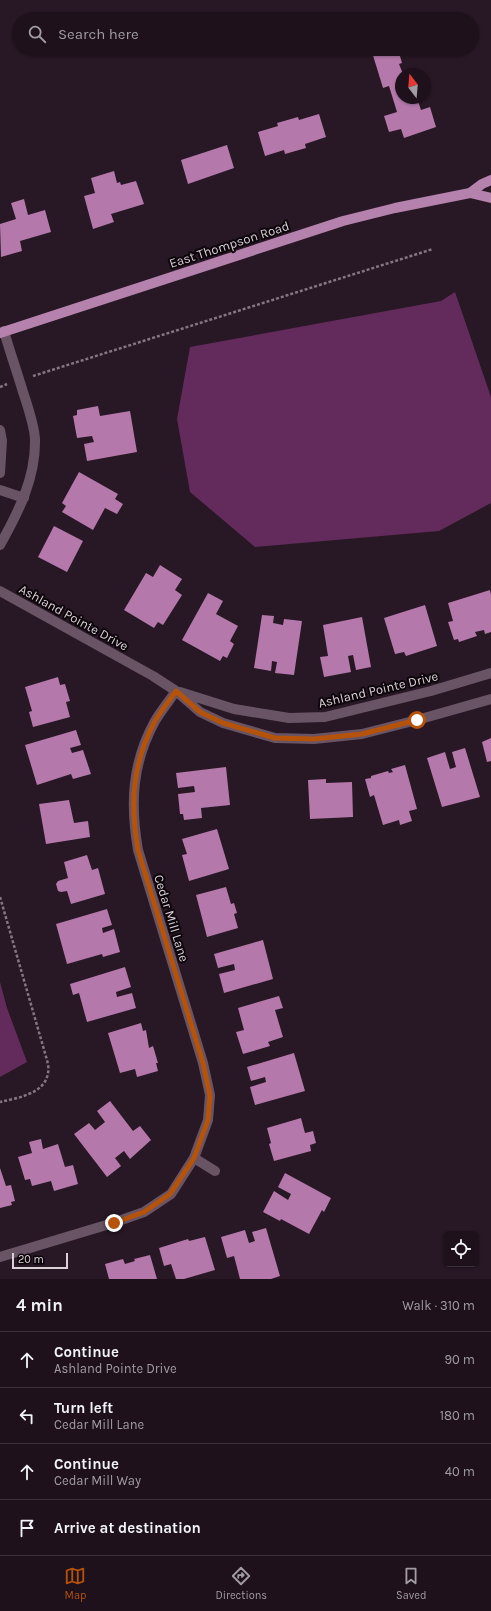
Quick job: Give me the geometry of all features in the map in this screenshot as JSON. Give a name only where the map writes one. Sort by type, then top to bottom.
[{"type":"main road","name":"East Thompson Road","points":[[470,193],[482,184],[491,180]]},
{"type":"main road","name":"East Thompson Road","points":[[2,332],[343,221],[395,208],[470,193],[491,198]]},
{"type":"street","points":[[0,545],[16,517],[24,498],[34,456],[35,438],[29,412],[2,332]]},
{"type":"street","points":[[0,430],[2,441],[0,473]]},
{"type":"street","points":[[0,490],[24,498]]},
{"type":"street","name":"Ashland Pointe Drive","points":[[0,591],[176,691],[200,712],[223,723],[275,738],[314,739],[362,734],[491,699]]},
{"type":"street","name":"Ashland Pointe Drive","points":[[176,691],[234,709],[289,718],[325,717],[431,691],[491,673]]},
{"type":"street","name":"Cedar Mill Lane","points":[[0,1257],[114,1223],[144,1212],[170,1194],[194,1158],[208,1120],[210,1096],[203,1063],[138,850],[133,821],[133,791],[139,760],[155,721],[176,691]]},
{"type":"street","points":[[194,1158],[215,1171]]},
{"type":"path","points":[[0,387],[433,249]]},
{"type":"path","points":[[0,897],[47,1060],[48,1073],[45,1081],[32,1094],[0,1102]]},
{"type":"shaded area","points":[[455,292],[491,397],[491,503],[439,531],[255,547],[190,492],[177,419],[190,347],[441,301]]},
{"type":"shaded area","points":[[0,982],[7,1008],[27,1062],[0,1077]]},
{"type":"building","points":[[373,56],[400,56],[402,63],[399,64],[401,68],[395,68],[395,104],[419,104],[421,110],[430,107],[436,127],[404,138],[401,129],[389,132],[384,116],[397,112],[389,86],[383,88]]},
{"type":"building","points":[[319,114],[326,137],[305,144],[306,148],[285,154],[284,150],[265,156],[258,132],[278,126],[277,123],[298,117],[299,120]]},
{"type":"building","points":[[227,145],[234,168],[188,184],[181,160]]},
{"type":"building","points":[[114,171],[117,183],[120,182],[121,185],[136,181],[144,204],[111,214],[114,222],[93,229],[84,196],[95,193],[91,178]]},
{"type":"building","points":[[24,199],[28,215],[45,210],[51,232],[20,241],[22,251],[1,257],[0,224],[16,219],[11,203]]},
{"type":"building","points":[[98,406],[100,416],[130,411],[137,452],[87,461],[84,444],[94,442],[92,436],[77,438],[73,416],[77,415],[77,410]]},
{"type":"building","points":[[79,472],[118,494],[115,499],[123,504],[117,514],[105,508],[93,530],[62,512],[66,506],[62,503]]},
{"type":"building","points":[[54,526],[83,541],[67,572],[38,557]]},
{"type":"building","points":[[160,565],[182,579],[175,590],[182,595],[163,625],[158,622],[154,628],[124,610],[146,573],[153,577]]},
{"type":"building","points":[[490,590],[491,632],[485,634],[484,630],[475,632],[477,636],[459,642],[458,639],[454,640],[448,622],[453,621],[448,603]]},
{"type":"building","points":[[208,593],[223,601],[216,614],[238,626],[230,641],[234,644],[227,658],[223,656],[220,661],[182,640]]},
{"type":"building","points":[[425,605],[437,646],[406,656],[404,652],[395,654],[384,618]]},
{"type":"building","points":[[262,615],[274,616],[273,623],[283,625],[284,619],[302,621],[294,675],[275,673],[277,662],[272,661],[271,671],[254,668]]},
{"type":"building","points":[[362,617],[371,667],[356,670],[353,655],[348,656],[351,672],[324,677],[320,657],[328,656],[323,625]]},
{"type":"building","points":[[58,677],[60,685],[65,684],[70,701],[66,702],[70,717],[33,727],[29,712],[32,711],[25,687]]},
{"type":"building","points":[[76,730],[81,745],[70,748],[72,753],[83,750],[91,774],[73,779],[71,774],[37,785],[25,745]]},
{"type":"building","points":[[491,738],[491,761],[487,762],[482,742]]},
{"type":"building","points":[[465,748],[480,797],[442,807],[427,758],[445,752],[450,769],[456,767],[452,752]]},
{"type":"building","points":[[405,765],[417,809],[409,811],[412,821],[400,825],[399,820],[383,825],[374,795],[370,797],[365,779],[388,771],[389,773],[393,772],[391,769]]},
{"type":"building","points":[[226,767],[230,805],[201,808],[202,818],[184,820],[183,814],[180,814],[178,794],[195,792],[194,786],[178,788],[176,773]]},
{"type":"building","points":[[326,779],[326,783],[352,782],[353,817],[310,819],[308,780]]},
{"type":"building","points":[[69,800],[74,823],[88,821],[90,837],[46,844],[39,804]]},
{"type":"building","points":[[217,829],[229,869],[189,881],[182,855],[187,854],[182,839]]},
{"type":"building","points":[[87,855],[92,870],[98,868],[105,894],[71,904],[67,891],[58,891],[56,884],[58,881],[68,878],[64,862]]},
{"type":"building","points":[[226,887],[231,904],[234,903],[237,913],[234,914],[238,928],[207,937],[196,895]]},
{"type":"building","points":[[107,909],[112,925],[102,928],[103,933],[114,929],[120,952],[103,957],[102,954],[67,964],[56,924]]},
{"type":"building","points":[[263,940],[273,979],[224,993],[219,974],[235,970],[234,964],[218,968],[214,954]]},
{"type":"building","points":[[125,967],[131,987],[116,992],[117,997],[132,993],[136,1008],[87,1022],[79,993],[73,995],[70,984]]},
{"type":"building","points":[[279,996],[283,1008],[275,1010],[283,1037],[268,1042],[270,1046],[243,1054],[236,1032],[244,1030],[238,1008]]},
{"type":"building","points":[[141,1023],[143,1031],[146,1030],[149,1048],[153,1046],[158,1063],[156,1063],[158,1071],[137,1077],[135,1069],[120,1073],[108,1033]]},
{"type":"building","points":[[294,1053],[305,1091],[255,1105],[250,1087],[266,1082],[265,1077],[251,1081],[247,1067]]},
{"type":"building","points":[[110,1101],[133,1131],[140,1126],[151,1140],[130,1159],[124,1151],[115,1158],[121,1166],[107,1177],[74,1134],[89,1123],[95,1130],[105,1122],[97,1111]]},
{"type":"building","points":[[301,1118],[305,1133],[313,1131],[316,1143],[310,1145],[311,1151],[274,1161],[269,1144],[271,1143],[267,1128]]},
{"type":"building","points":[[41,1139],[43,1149],[58,1144],[65,1167],[73,1165],[78,1184],[54,1191],[51,1181],[32,1186],[30,1179],[25,1180],[18,1157],[32,1153],[29,1142]]},
{"type":"building","points":[[0,1168],[6,1186],[11,1185],[15,1201],[11,1202],[12,1205],[0,1208]]},
{"type":"building","points":[[285,1173],[331,1198],[324,1212],[322,1210],[309,1234],[281,1219],[280,1221],[263,1212],[274,1191],[288,1200],[291,1194],[278,1187]]},
{"type":"building","points":[[266,1228],[280,1276],[271,1279],[240,1279],[234,1256],[227,1258],[221,1237],[245,1230],[249,1243],[255,1241],[252,1232]]},
{"type":"building","points":[[205,1237],[215,1270],[184,1279],[176,1279],[171,1264],[164,1266],[159,1248],[188,1239],[189,1241]]},
{"type":"building","points":[[150,1255],[157,1279],[109,1279],[105,1264],[123,1259],[125,1264],[135,1261],[134,1259]]},
{"type":"route","points":[[114,1223],[144,1212],[170,1194],[194,1158],[208,1120],[210,1096],[203,1063],[138,850],[133,821],[133,791],[139,760],[155,721],[176,691],[200,712],[223,723],[275,738],[314,739],[362,734],[417,720]]}]
